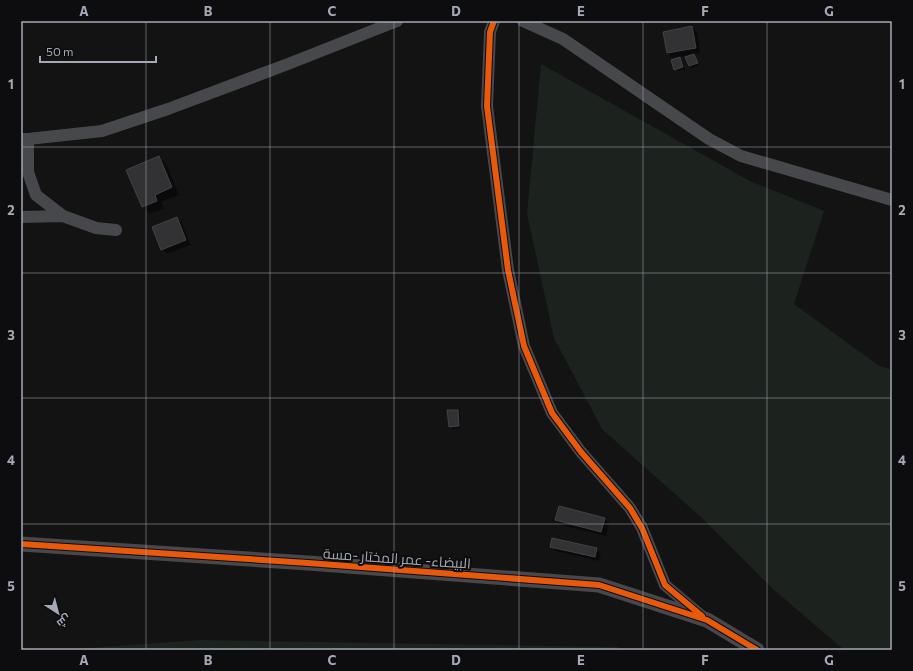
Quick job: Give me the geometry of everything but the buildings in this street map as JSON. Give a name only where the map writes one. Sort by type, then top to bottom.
[{"type":"street","points":[[116,230],[96,228],[63,216],[36,195],[28,172],[25,139],[102,131],[168,109],[281,67],[397,21]]},
{"type":"street","points":[[494,21],[490,32],[487,106],[508,270],[524,346],[552,413],[582,452],[630,508],[642,528],[665,585],[707,620]]},
{"type":"street","points":[[523,21],[563,40],[709,140],[741,156],[892,200]]},
{"type":"street","points":[[21,217],[63,216]]},
{"type":"street","name":"البيضاء- عمر المختار -مسة","points":[[21,544],[308,563],[599,585],[707,620],[757,650]]},
{"type":"shaded area","points":[[541,64],[750,181],[824,211],[794,304],[878,365],[892,370],[892,650],[844,650],[774,590],[703,519],[602,429],[554,338],[527,214]]},
{"type":"shaded area","points":[[201,640],[617,647],[625,650],[60,650]]},
{"type":"cycle path","points":[[494,21],[490,32],[487,106],[508,270],[524,346],[552,413],[581,452],[630,508],[642,528],[665,585],[702,616]]},
{"type":"cycle path","points":[[21,544],[308,563],[599,585],[707,620],[757,650]]}]
